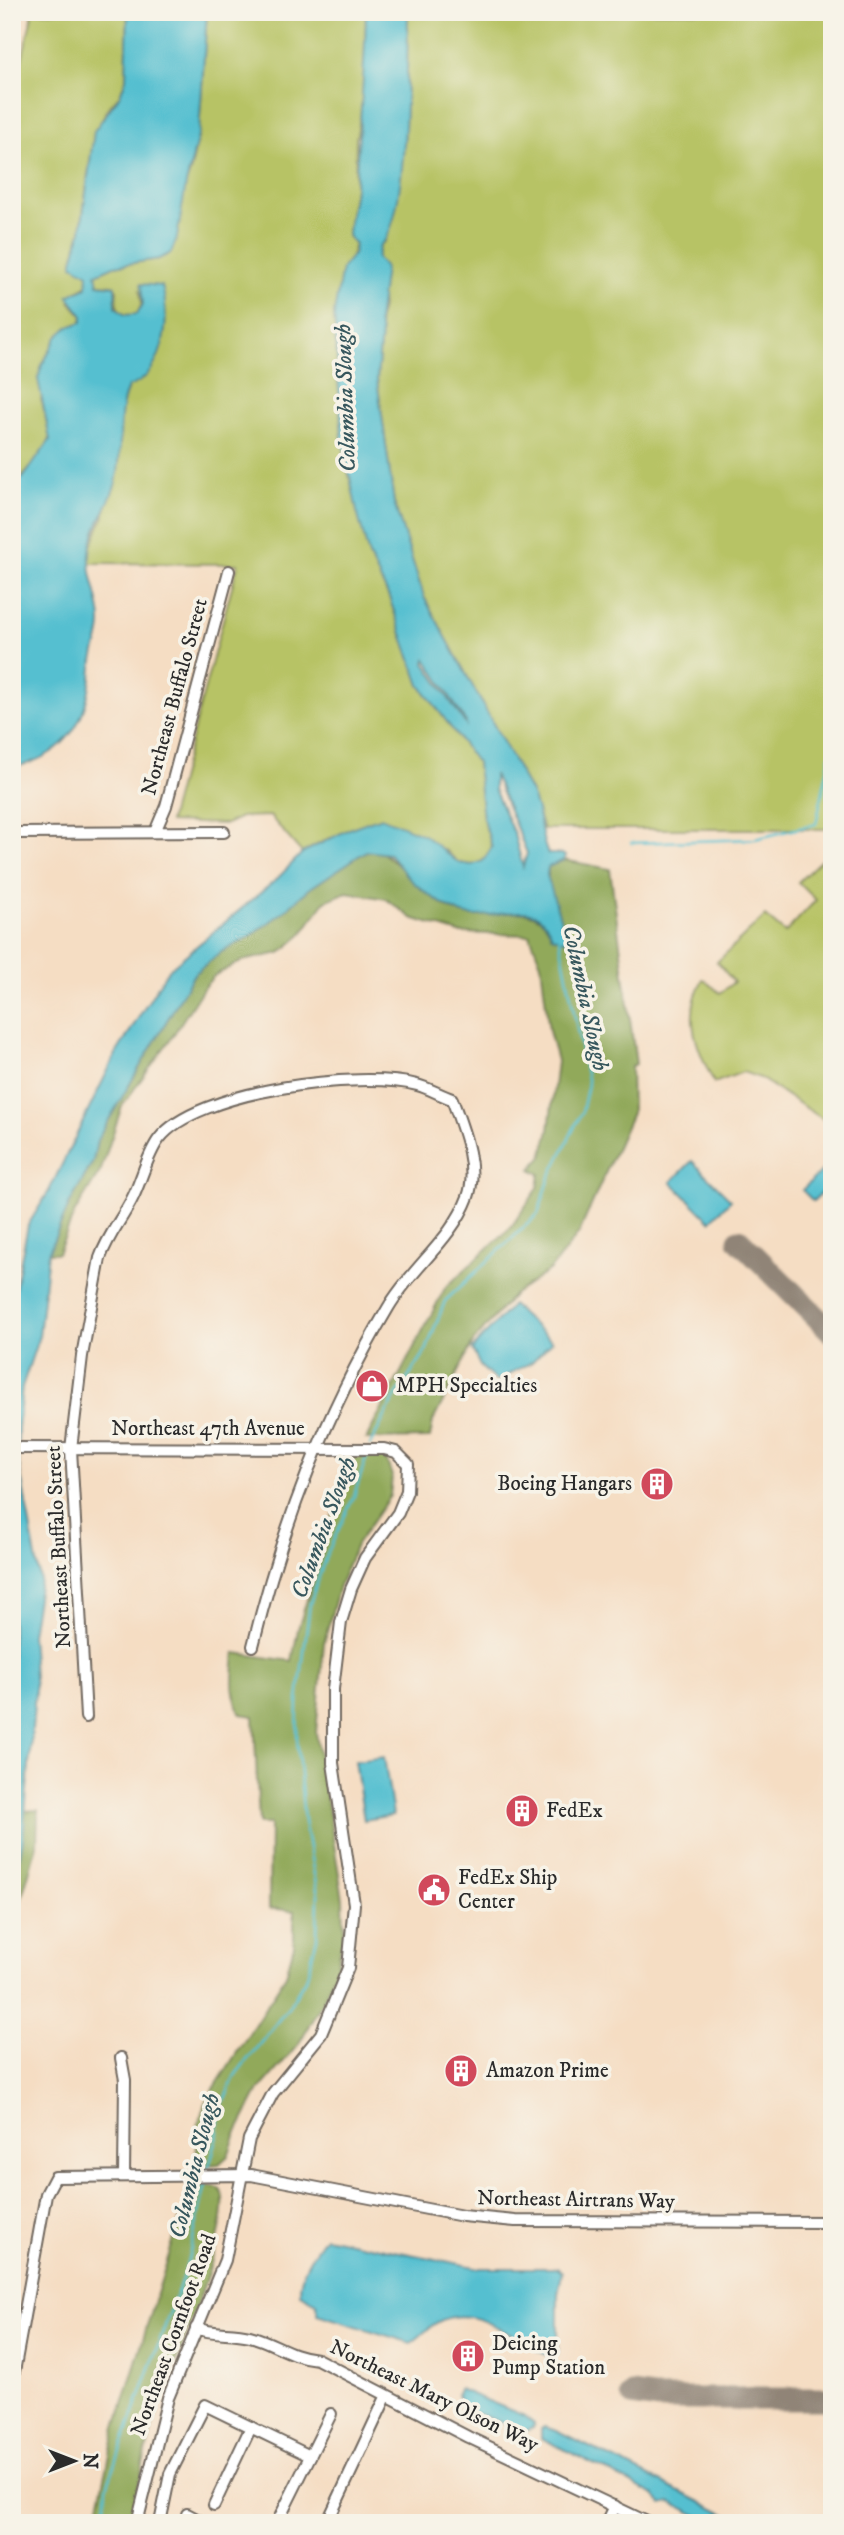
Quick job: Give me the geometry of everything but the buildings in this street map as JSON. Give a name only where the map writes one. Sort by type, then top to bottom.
[{"type":"street","name":"Northeast Buffalo Street","points":[[155,832],[166,806],[229,571]]},
{"type":"street","points":[[12,833],[224,832]]},
{"type":"street","name":"Northeast Buffalo Street","points":[[86,1717],[71,1449],[88,1322],[104,1246],[133,1198],[159,1139],[179,1121],[206,1106],[237,1097],[342,1080],[416,1085],[452,1099],[466,1138],[469,1195],[445,1237],[413,1270],[390,1304],[315,1449]]},
{"type":"street","name":"Northeast 47th Avenue","points":[[12,1448],[377,1449],[401,1456]]},
{"type":"street","points":[[253,1646],[279,1547],[315,1449]]},
{"type":"street","name":"Northeast Cornfoot Road","points":[[137,2523],[163,2413],[225,2260],[240,2175],[259,2116],[321,2034],[348,1968],[354,1904],[333,1763],[334,1671],[341,1622],[356,1577],[405,1498],[409,1471],[401,1456]]},
{"type":"street","points":[[121,2058],[124,2080],[124,2176]]},
{"type":"street","name":"Northeast Airtrans Way","points":[[12,2383],[46,2194],[51,2180],[59,2176],[240,2175],[492,2220],[832,2222]]},
{"type":"street","name":"Northeast Mary Olson Way","points":[[196,2328],[213,2335],[223,2332],[248,2336],[294,2357],[317,2359],[386,2397],[649,2523]]},
{"type":"street","points":[[327,2523],[386,2397]]},
{"type":"street","points":[[160,2523],[170,2474],[205,2405],[310,2455]]},
{"type":"street","points":[[277,2523],[331,2414]]},
{"type":"street","points":[[214,2505],[251,2427]]},
{"type":"street","points":[[607,2523],[615,2506]]},
{"type":"street","points":[[187,2514],[204,2523]]},
{"type":"green space","points":[[33,12],[128,12],[126,79],[120,95],[106,110],[90,161],[81,231],[73,261],[88,274],[88,285],[77,291],[70,302],[83,316],[82,322],[41,400],[49,423],[50,438],[34,463],[12,485],[12,456],[16,448],[12,448],[12,102]]},
{"type":"green space","points":[[207,12],[366,12],[364,97],[356,139],[355,190],[348,228],[355,244],[334,313],[342,437],[369,556],[389,597],[420,685],[477,763],[483,818],[492,847],[483,861],[472,865],[459,863],[444,849],[329,838],[302,853],[270,816],[241,817],[226,824],[169,822],[238,564],[89,563],[90,548],[104,516],[120,429],[122,400],[164,317],[140,292],[142,304],[137,314],[122,313],[117,306],[117,290],[113,285],[97,284],[96,274],[114,266],[159,259],[191,169],[199,132]]},
{"type":"green space","points":[[408,12],[832,12],[832,829],[543,829],[531,793],[424,597],[394,503],[377,379],[381,333],[378,322],[382,308],[377,258],[393,213],[403,156]]},
{"type":"green space","points":[[378,850],[440,903],[451,909],[474,914],[526,913],[545,924],[552,936],[566,940],[548,883],[548,867],[564,860],[610,869],[636,1064],[631,1066],[632,1113],[579,1233],[550,1270],[513,1295],[473,1342],[433,1421],[430,1438],[366,1439],[445,1288],[511,1227],[538,1188],[540,1174],[531,1169],[542,1157],[549,1130],[557,1061],[549,1031],[541,964],[530,935],[459,933],[412,918],[386,899],[347,892],[325,901],[301,935],[280,953],[242,961],[215,975],[204,987],[122,1106],[101,1170],[75,1212],[58,1253],[48,1253],[69,1205],[93,1161],[97,1140],[194,974],[221,952],[249,937],[282,913],[309,889],[366,851]]},
{"type":"green space","points":[[832,855],[832,1125],[760,1078],[743,1072],[714,1083],[694,1032],[693,1006],[703,979],[720,993],[734,982],[717,962],[765,916],[785,933],[816,900],[798,882],[822,859]]},
{"type":"green space","points":[[378,1455],[386,1459],[392,1476],[390,1496],[356,1545],[339,1586],[324,1643],[316,1733],[343,1899],[344,1931],[337,1966],[324,1999],[298,2045],[259,2090],[235,2136],[228,2156],[219,2164],[196,2166],[198,2126],[205,2103],[286,1975],[294,1945],[294,1911],[269,1908],[270,1824],[259,1824],[254,1716],[241,1714],[235,1698],[235,1653],[292,1661],[298,1629],[350,1459]]},
{"type":"green space","points":[[38,1810],[37,1845],[12,1931],[12,1894],[25,1811]]},
{"type":"green space","points":[[196,2185],[213,2186],[221,2191],[223,2208],[210,2268],[153,2424],[131,2523],[95,2523],[116,2427],[188,2193]]},
{"type":"water","points":[[128,12],[207,12],[199,132],[186,184],[177,238],[171,253],[159,259],[114,266],[96,274],[98,284],[115,286],[116,307],[125,315],[137,314],[143,304],[141,284],[162,286],[165,329],[157,358],[150,371],[140,381],[128,387],[122,411],[116,482],[91,544],[91,570],[101,627],[81,717],[63,742],[51,752],[19,766],[12,763],[12,485],[23,478],[50,440],[38,379],[42,365],[57,337],[68,327],[82,322],[83,316],[68,296],[87,287],[88,274],[73,265],[73,261],[81,231],[94,131],[120,95],[126,79]]},
{"type":"water","points":[[366,12],[408,12],[401,174],[389,231],[380,245],[377,258],[385,268],[378,322],[381,333],[377,379],[394,503],[424,597],[531,793],[548,854],[565,856],[564,860],[548,867],[547,875],[567,941],[552,936],[545,922],[524,912],[486,916],[460,913],[417,885],[389,854],[366,851],[309,889],[282,913],[249,937],[221,952],[194,974],[97,1140],[93,1161],[69,1205],[48,1253],[39,1336],[22,1387],[18,1459],[40,1580],[31,1634],[35,1692],[23,1840],[12,1894],[12,1305],[28,1225],[49,1191],[116,1054],[168,970],[277,879],[302,853],[351,828],[381,817],[424,835],[459,863],[472,865],[483,861],[492,847],[483,818],[477,763],[420,685],[389,597],[369,556],[342,437],[334,313],[342,268],[354,253],[355,244],[348,236],[348,230],[355,187]],"holes":[[[426,659],[466,722],[466,725],[425,663]],[[494,774],[527,853],[523,867],[514,834],[494,789]]]},
{"type":"water","points":[[692,1161],[731,1200],[710,1221],[671,1182]]},
{"type":"water","points":[[832,1161],[832,1183],[813,1201],[802,1190]]},
{"type":"water","points":[[512,1305],[552,1341],[532,1362],[496,1381],[480,1366],[472,1349]]},
{"type":"water","points":[[384,1757],[393,1815],[364,1820],[355,1761]]},
{"type":"water","points":[[325,2237],[480,2268],[557,2268],[562,2272],[558,2294],[558,2353],[549,2356],[498,2327],[470,2317],[456,2316],[442,2320],[411,2343],[317,2314],[317,2303],[300,2294],[300,2286],[308,2264]]},
{"type":"water","points":[[459,2389],[525,2416],[534,2423],[533,2428],[525,2431],[464,2409],[457,2395]]},
{"type":"water","points":[[544,2427],[743,2523],[713,2523],[671,2502],[662,2504],[655,2495],[541,2438],[541,2429]]},
{"type":"waterway","points":[[631,843],[755,839],[816,824],[832,748]]},
{"type":"waterway","name":"Columbia Slough","points":[[370,1445],[394,1399],[426,1351],[445,1301],[538,1214],[550,1177],[582,1112],[588,1084],[559,936]]},
{"type":"waterway","name":"Columbia Slough","points":[[207,2172],[217,2139],[219,2111],[236,2074],[288,2008],[307,1976],[317,1938],[318,1895],[304,1821],[297,1738],[298,1700],[310,1603],[326,1556],[354,1496],[368,1452]]},
{"type":"waterway","name":"Columbia Slough","points":[[104,2523],[107,2487],[186,2268],[207,2179]]},
{"type":"taxiway","points":[[739,1240],[832,1332]]},
{"type":"taxiway","points":[[632,2395],[659,2399],[832,2399]]},
{"type":"place","name":"MPH Specialties","points":[[372,1386]]},
{"type":"place","name":"Boeing Hangars","points":[[657,1484]]},
{"type":"place","name":"FedEx","points":[[522,1811]]},
{"type":"place","name":"FedEx Ship Center","points":[[434,1890]]},
{"type":"place","name":"Amazon Prime","points":[[461,2071]]},
{"type":"place","name":"Deicing Pump Station","points":[[468,2356]]}]
